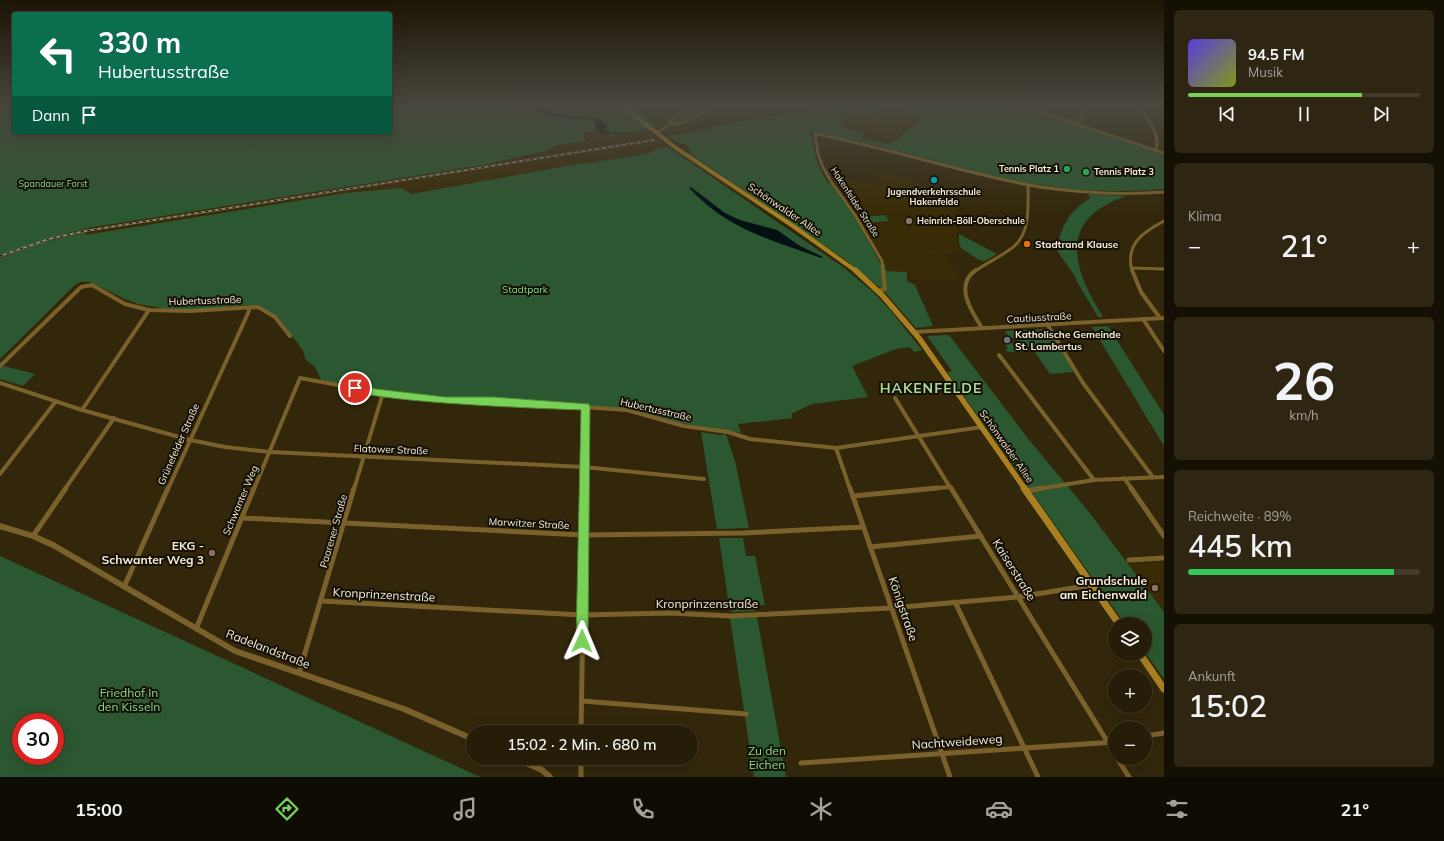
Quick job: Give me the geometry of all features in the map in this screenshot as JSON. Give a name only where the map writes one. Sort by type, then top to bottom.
[{"type":"main road","name":"Schönwalder Allee","points":[[668,141],[850,266],[878,291],[914,332],[1114,617]]},
{"type":"main road","points":[[1145,661],[1164,689]]},
{"type":"street","name":"Hakenfelder Straße","points":[[816,141],[818,154],[830,180],[855,215],[882,261],[885,289],[878,291]]},
{"type":"street","name":"Hakenfelder Straße","points":[[849,141],[1028,185],[1126,193],[1164,192]]},
{"type":"street","points":[[1129,141],[1164,153]]},
{"type":"street","points":[[1156,150],[1158,141]]},
{"type":"street","points":[[982,328],[968,304],[966,285],[968,278],[973,272],[1009,250],[1020,241],[1024,231],[1028,185]]},
{"type":"street","points":[[1162,318],[1140,291],[1132,268],[1131,252],[1135,240],[1145,231],[1164,221]]},
{"type":"street","points":[[1132,268],[1164,269]]},
{"type":"street","name":"Hubertusstraße","points":[[0,366],[81,287],[92,285],[125,304],[149,310],[190,311],[244,306],[249,308],[258,307],[275,317],[290,336]]},
{"type":"street","name":"Grünefelder Straße","points":[[124,587],[249,311],[249,308]]},
{"type":"street","points":[[82,410],[149,310]]},
{"type":"street","name":"Cautiusstraße","points":[[914,332],[1162,318]]},
{"type":"street","points":[[1143,319],[1164,351]]},
{"type":"street","points":[[1047,324],[1083,383],[1152,476]]},
{"type":"street","points":[[1000,355],[1094,480]]},
{"type":"street","name":"Hubertusstraße","points":[[300,378],[382,393],[446,400],[493,401],[586,407],[634,412],[684,426],[732,433],[750,439],[836,448],[982,427]]},
{"type":"street","name":"Schwanter Weg","points":[[196,629],[300,378]]},
{"type":"street","name":"Flatower Straße","points":[[0,383],[82,410],[190,440],[224,447],[270,452],[584,467],[704,479]]},
{"type":"street","name":"Paarener Straße","points":[[299,673],[322,601],[382,393]]},
{"type":"street","name":"Kaiserstraße","points":[[895,398],[1108,743]]},
{"type":"street","points":[[0,474],[56,401]]},
{"type":"street","points":[[582,725],[583,535],[586,407]]},
{"type":"street","points":[[33,536],[114,418]]},
{"type":"street","name":"Königstraße","points":[[836,448],[950,777]]},
{"type":"street","points":[[1026,491],[1094,480],[1152,476],[1164,477]]},
{"type":"street","points":[[1124,478],[1164,536]]},
{"type":"street","points":[[853,496],[950,487]]},
{"type":"street","name":"Marwitzer Straße","points":[[242,518],[583,535],[743,533],[863,527]]},
{"type":"street","name":"Radelandstraße","points":[[0,526],[33,536],[73,556],[196,629],[235,650],[404,709],[466,736]]},
{"type":"street","points":[[870,547],[981,536]]},
{"type":"street","points":[[1129,560],[1164,558]]},
{"type":"street","name":"Kronprinzenstraße","points":[[322,601],[582,615],[670,613],[731,616],[891,608],[1018,597],[1092,585]]},
{"type":"street","points":[[955,602],[1038,777]]},
{"type":"street","points":[[582,701],[746,714]]},
{"type":"street","points":[[1152,735],[1164,733]]},
{"type":"street","name":"Nachtweideweg","points":[[801,763],[1108,743]]},
{"type":"street","points":[[531,765],[542,770],[550,777]]},
{"type":"street","points":[[581,765],[581,777]]},
{"type":"street","points":[[1121,765],[1129,777]]},
{"type":"shaded area","points":[[584,141],[661,141],[668,147],[655,149],[651,153],[583,163],[411,194],[402,188],[346,193],[85,236],[86,232],[40,243],[0,258],[0,255],[18,248],[88,228],[489,164],[549,150],[556,145]]},
{"type":"shaded area","name":"Heinrich-Böll-Oberschule","points":[[874,171],[918,180],[932,199],[958,197],[957,243],[963,252],[911,257],[944,255],[959,276],[958,278],[955,280],[911,280],[907,272],[886,271],[885,264],[881,256],[853,209],[829,175],[882,186]]},
{"type":"shaded area","points":[[691,187],[725,213],[740,220],[777,230],[800,246],[823,257],[821,258],[750,232],[719,214],[689,188]]},
{"type":"shaded area","name":"Grundschule am Eichenwald","points":[[1164,561],[1164,613],[1127,564]]},
{"type":"green space","name":"Spandauer Forst","points":[[0,141],[584,141],[556,145],[549,150],[489,164],[88,228],[50,238],[0,255]]},
{"type":"green space","points":[[676,141],[813,141],[817,161],[828,183],[830,183],[854,216],[881,264],[885,264],[886,271],[907,272],[907,281],[915,285],[933,326],[916,328],[883,290],[844,259],[692,155],[686,144]]},
{"type":"green space","points":[[860,141],[876,141],[888,144],[892,141],[1123,141],[1164,155],[1164,189],[1128,191],[1093,190],[1039,185],[969,170]]},
{"type":"green space","name":"Stadtpark","points":[[668,147],[843,267],[873,292],[891,311],[922,350],[914,352],[910,347],[896,349],[852,366],[868,397],[812,404],[791,414],[793,418],[738,424],[741,433],[679,423],[632,409],[444,398],[381,392],[321,380],[315,367],[306,360],[303,351],[297,342],[272,314],[257,306],[246,305],[199,310],[162,308],[138,304],[90,282],[80,282],[74,286],[0,359],[0,258],[40,243],[87,232],[85,235],[346,193],[402,188],[411,194],[583,163],[651,153],[655,149]]},
{"type":"green space","points":[[1088,194],[1126,196],[1104,206],[1089,218],[1080,232],[1077,247],[1078,263],[1084,280],[1103,317],[1098,317],[1076,280],[1077,279],[1058,252],[1059,239],[1063,227],[1071,214],[1090,198]]},
{"type":"green space","points":[[885,215],[889,221],[865,223],[861,217]]},
{"type":"green space","points":[[959,234],[997,254],[985,261],[979,260],[961,248],[959,243]]},
{"type":"green space","points":[[1108,326],[1164,415],[1164,446],[1092,327]]},
{"type":"green space","points":[[1048,329],[1074,372],[1050,374],[1034,351],[1007,352],[1006,349],[1008,349],[1004,343],[1012,343],[1014,347],[1026,347],[1017,338],[1009,338],[1005,331]]},
{"type":"green space","points":[[949,335],[1030,441],[1089,512],[1164,612],[1164,679],[1151,661],[1152,617],[1120,617],[947,372],[952,371],[927,336]]},
{"type":"green space","points":[[4,366],[35,374],[23,386],[0,379],[0,369]]},
{"type":"green space","points":[[701,432],[720,435],[726,434],[735,461],[749,528],[717,529]]},
{"type":"green space","points":[[719,538],[743,538],[746,556],[755,556],[765,605],[755,605],[756,611],[731,612]]},
{"type":"green space","name":"Friedhof In den Kisseln","points":[[0,556],[480,777],[0,777]]},
{"type":"green space","name":"Zu den Eichen","points":[[757,617],[786,777],[754,777],[730,618]]},
{"type":"railway","points":[[0,256],[49,239],[85,231],[646,141]]},
{"type":"place","name":"Tennis Platz 1","points":[[1067,169]]},
{"type":"place","name":"Tennis Platz 3","points":[[1086,172]]},
{"type":"place","name":"Jugendverkehrsschule Hakenfelde","points":[[934,180]]},
{"type":"place","name":"Heinrich-Böll-Oberschule","points":[[909,221]]},
{"type":"place","name":"Stadtrand Klause","points":[[1027,244]]},
{"type":"place","name":"Katholische Gemeinde St. Lambertus","points":[[1007,340]]},
{"type":"place","name":"EKG - Schwanter Weg 3","points":[[212,553]]},
{"type":"place","name":"Grundschule am Eichenwald","points":[[1155,588]]},
{"type":"district","name":"HAKENFELDE","points":[[931,388]]},
{"type":"route","points":[[355,388],[381,393],[455,401],[493,401],[586,407],[582,641]]}]
